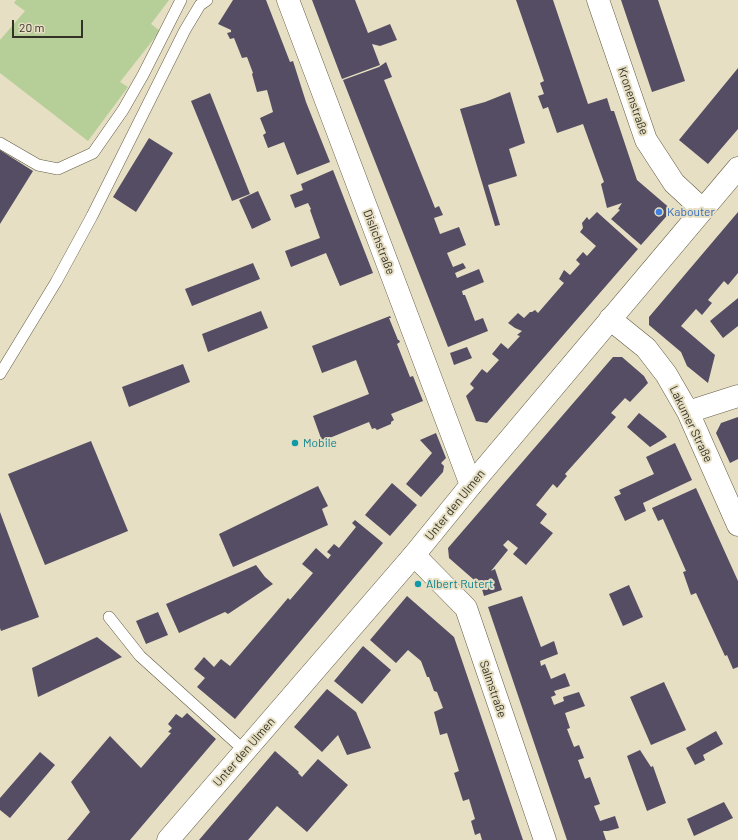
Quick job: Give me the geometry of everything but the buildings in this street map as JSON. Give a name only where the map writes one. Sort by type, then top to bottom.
[{"type":"street","name":"Dislichstraße","points":[[288,0],[471,485]]},
{"type":"street","name":"Kronenstraße","points":[[598,0],[646,140],[674,183],[702,209]]},
{"type":"street","name":"Unter den Ulmen","points":[[168,840],[414,555],[702,209],[738,168]]},
{"type":"street","name":"Lakumer Straße","points":[[610,319],[646,348],[666,374],[688,412],[738,525]]},
{"type":"street","points":[[688,412],[738,396]]},
{"type":"street","name":"Salmstraße","points":[[414,555],[466,608],[545,840]]},
{"type":"lane","points":[[0,143],[38,165],[58,169],[93,153],[123,110],[143,75],[181,0]]},
{"type":"lane","points":[[0,374],[56,282],[92,216],[186,30],[200,5],[207,0]]},
{"type":"lane","points":[[109,617],[140,656],[245,751]]},
{"type":"green space","points":[[16,0],[169,0],[151,24],[160,31],[120,82],[128,87],[88,141],[0,73],[0,40],[25,11],[14,3]]},
{"type":"place","name":"Kabouter","points":[[659,212]]},
{"type":"place","name":"Mobile","points":[[295,443]]},
{"type":"place","name":"Albert Rutert","points":[[418,584]]}]
